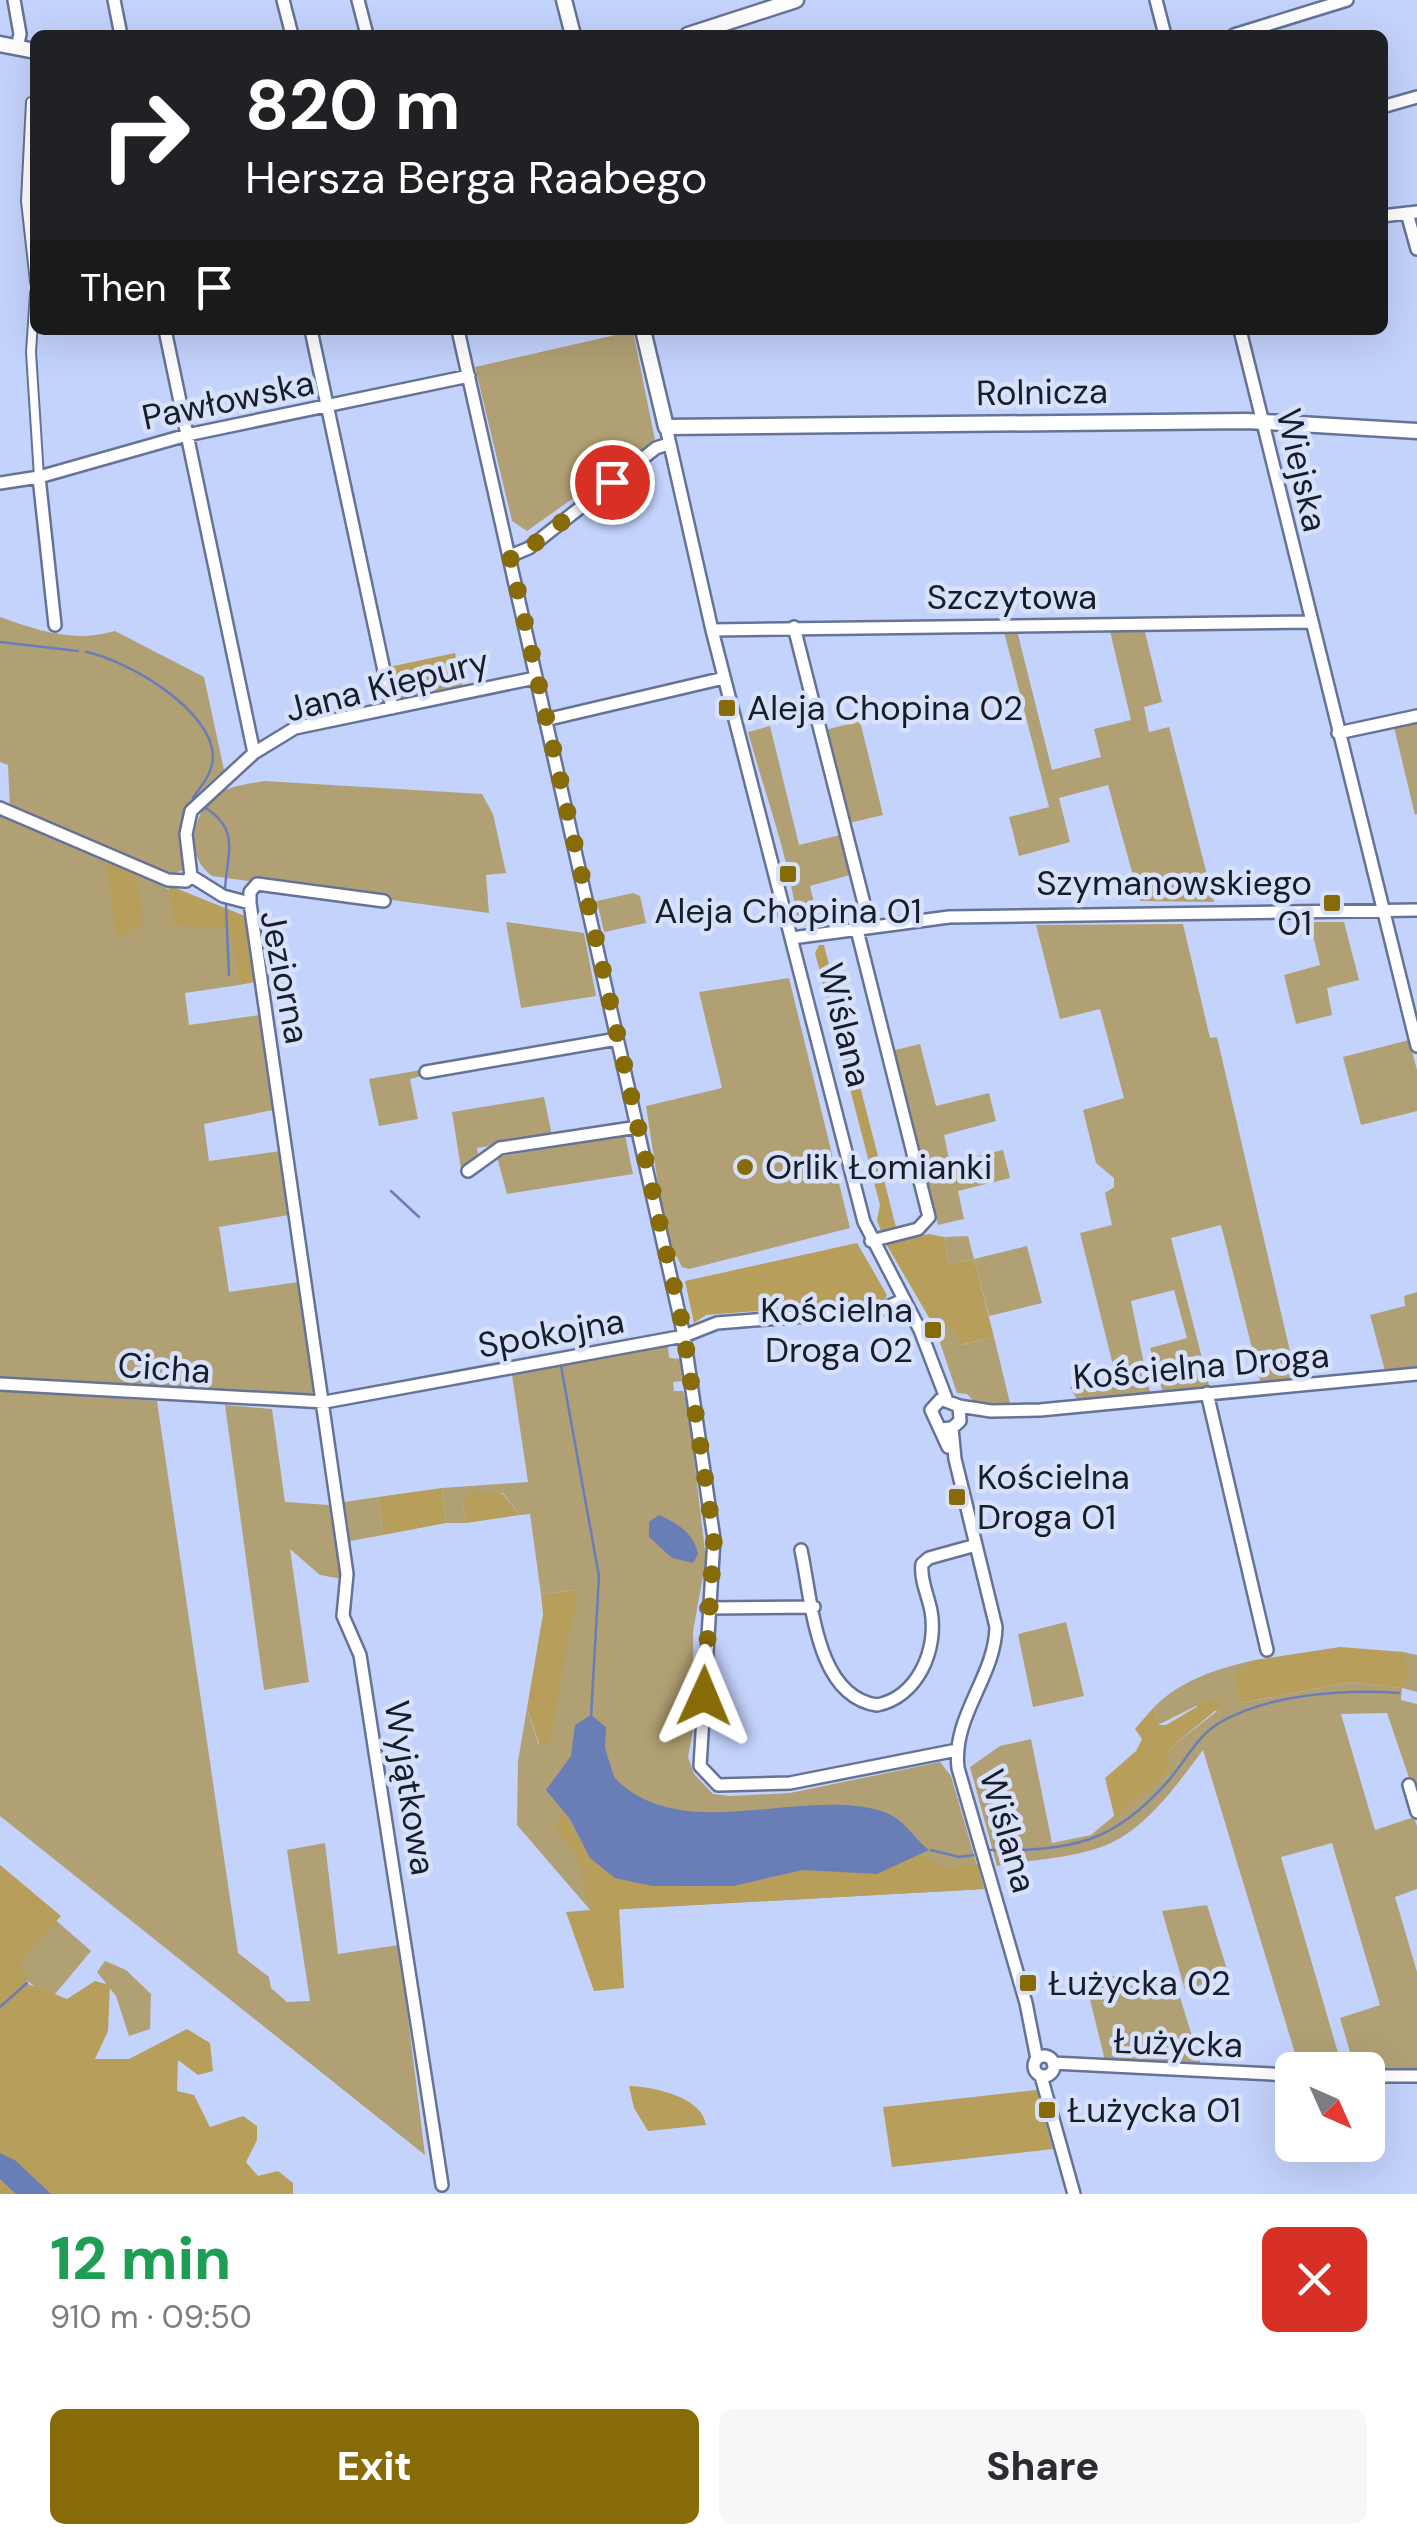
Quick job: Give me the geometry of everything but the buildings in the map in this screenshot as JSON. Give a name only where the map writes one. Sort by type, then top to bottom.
[{"type":"street","points":[[14,0],[20,34],[18,48]]},
{"type":"street","points":[[114,0],[120,30]]},
{"type":"street","points":[[283,0],[291,30]]},
{"type":"street","points":[[358,0],[366,30]]},
{"type":"street","points":[[564,0],[572,30]]},
{"type":"street","points":[[703,30],[796,0]]},
{"type":"street","points":[[1156,0],[1164,30]]},
{"type":"street","points":[[1250,30],[1347,0]]},
{"type":"street","points":[[0,44],[30,50]]},
{"type":"street","points":[[1388,105],[1417,97]]},
{"type":"street","points":[[30,122],[26,201],[30,237]]},
{"type":"street","points":[[1412,212],[1417,250]]},
{"type":"street","points":[[32,335],[38,477],[56,625]]},
{"type":"street","points":[[0,808],[168,880],[186,881],[191,876],[186,834],[191,811],[254,753],[166,335]]},
{"type":"street","points":[[312,335],[392,708]]},
{"type":"street","points":[[459,335],[684,1336],[712,1522],[714,1566],[708,1608],[700,1766],[713,1782],[790,1783],[957,1750]]},
{"type":"street","name":"Wiślana","points":[[644,335],[724,678],[872,1240],[920,1330],[942,1400],[931,1416],[951,1426],[955,1459],[996,1626],[996,1644],[959,1730],[957,1750],[1047,2066],[1074,2194]]},
{"type":"street","name":"Wiejska","points":[[1241,335],[1417,1046]]},
{"type":"street","name":"Pawłowska","points":[[0,482],[38,477],[187,435],[469,376]]},
{"type":"street","name":"Rolnicza","points":[[666,427],[1262,421],[1417,430]]},
{"type":"street","points":[[510,556],[529,548],[656,448],[668,444]]},
{"type":"street","name":"Szczytowa","points":[[712,630],[1311,622]]},
{"type":"street","points":[[794,627],[930,1217],[918,1228],[872,1240]]},
{"type":"street","name":"Jana Kiepury","points":[[254,753],[296,728],[535,678]]},
{"type":"street","points":[[545,720],[724,678]]},
{"type":"street","points":[[1338,733],[1417,716]]},
{"type":"street","name":"Jeziorna","points":[[191,876],[224,896],[250,903],[325,1402]]},
{"type":"street","points":[[250,903],[250,892],[257,884],[384,901]]},
{"type":"street","points":[[792,938],[996,916],[1417,910]]},
{"type":"street","points":[[426,1072],[618,1039]]},
{"type":"street","points":[[468,1171],[500,1148],[638,1127]]},
{"type":"street","name":"Spokojna","points":[[325,1402],[684,1336],[717,1323],[880,1310],[903,1300]]},
{"type":"street","name":"Kościelna Droga","points":[[960,1406],[991,1411],[1417,1374]]},
{"type":"street","name":"Cicha","points":[[0,1384],[325,1402]]},
{"type":"street","points":[[1208,1393],[1267,1650]]},
{"type":"street","points":[[942,1400],[960,1406],[951,1426]]},
{"type":"street","name":"Wyjątkowa","points":[[325,1402],[347,1574],[343,1616],[360,1655],[442,2185]]},
{"type":"street","name":"Kościelna Droga","points":[[951,1426],[991,1411]]},
{"type":"street","points":[[801,1550],[832,1671],[842,1690],[864,1703],[893,1700],[915,1680],[930,1647],[932,1613],[922,1564],[929,1558],[976,1545]]},
{"type":"street","points":[[708,1608],[814,1607]]},
{"type":"street","points":[[1409,1785],[1417,1812]]},
{"type":"street","name":"Łużycka","points":[[1047,2066],[1275,2074]]},
{"type":"street","points":[[1385,2076],[1417,2076]]},
{"type":"shaded area","points":[[615,335],[634,335],[655,440],[527,531],[512,521],[475,367]]},
{"type":"shaded area","points":[[0,617],[71,636],[115,631],[204,677],[224,770],[185,812],[183,870],[173,874],[10,809],[8,765],[0,762]]},
{"type":"shaded area","points":[[1016,627],[1052,770],[1101,757],[1094,729],[1131,720],[1109,627],[1144,628],[1162,702],[1144,707],[1149,732],[1169,727],[1214,902],[1140,901],[1108,785],[1059,798],[1070,842],[1019,856],[1009,817],[1049,807],[1003,628]]},
{"type":"shaded area","points":[[455,653],[462,685],[396,699],[389,667]]},
{"type":"shaded area","points":[[860,721],[883,815],[849,823],[825,730]]},
{"type":"shaded area","points":[[1417,722],[1417,814],[1415,815],[1394,727]]},
{"type":"shaded area","points":[[770,726],[799,845],[840,835],[850,875],[810,886],[819,924],[806,926],[797,920],[782,849],[748,732]]},
{"type":"shaded area","points":[[264,781],[482,794],[493,814],[506,873],[486,875],[489,913],[212,876],[203,868],[194,846],[202,812],[223,791]]},
{"type":"shaded area","points":[[0,811],[136,869],[231,929],[239,985],[185,993],[189,1025],[260,1015],[273,1110],[204,1124],[209,1161],[280,1151],[289,1215],[219,1227],[229,1292],[298,1282],[314,1391],[307,1397],[0,1378]]},
{"type":"shaded area","points":[[105,855],[136,869],[143,924],[117,937]]},
{"type":"shaded area","points":[[168,885],[245,916],[255,982],[239,985],[230,929],[175,925]]},
{"type":"shaded area","points":[[633,893],[640,896],[646,923],[604,932],[597,901]]},
{"type":"shaded area","points":[[506,922],[584,933],[596,996],[521,1008]]},
{"type":"shaded area","points":[[1310,922],[1344,922],[1359,980],[1327,988],[1332,1015],[1296,1024],[1284,975],[1320,965]]},
{"type":"shaded area","points":[[1183,924],[1210,1038],[1217,1037],[1295,1373],[1288,1381],[1261,1384],[1221,1225],[1171,1238],[1210,1389],[1163,1393],[1150,1348],[1187,1338],[1174,1290],[1131,1301],[1150,1393],[1078,1401],[1070,1387],[1117,1381],[1080,1233],[1112,1225],[1105,1193],[1114,1187],[1114,1178],[1096,1163],[1083,1110],[1124,1098],[1100,1009],[1060,1019],[1036,925]]},
{"type":"shaded area","points":[[819,945],[824,945],[896,1227],[881,1231],[877,1220],[880,1205],[815,953]]},
{"type":"shaded area","name":"Orlik Łomianki","points":[[789,978],[850,1228],[689,1269],[682,1267],[666,1236],[646,1106],[722,1088],[699,992]]},
{"type":"shaded area","points":[[1409,1040],[1417,1070],[1417,1111],[1361,1125],[1343,1057]]},
{"type":"shaded area","points":[[920,1044],[936,1106],[989,1093],[996,1121],[944,1135],[950,1163],[1003,1150],[1010,1178],[958,1191],[964,1219],[938,1225],[891,1051]]},
{"type":"shaded area","points":[[421,1070],[422,1076],[410,1079],[418,1119],[379,1126],[369,1079]]},
{"type":"shaded area","points":[[544,1097],[552,1136],[477,1148],[478,1155],[461,1169],[452,1112]]},
{"type":"shaded area","points":[[625,1135],[633,1174],[507,1194],[497,1157]]},
{"type":"shaded area","points":[[929,1234],[944,1237],[949,1264],[974,1259],[994,1337],[960,1345],[955,1328],[935,1328],[885,1242]]},
{"type":"shaded area","points":[[968,1236],[974,1259],[949,1264],[944,1237]]},
{"type":"shaded area","points":[[857,1243],[887,1295],[884,1301],[706,1315],[694,1323],[685,1281]]},
{"type":"shaded area","points":[[1027,1246],[1042,1303],[989,1316],[974,1259]]},
{"type":"shaded area","points":[[1417,1292],[1417,1369],[1385,1371],[1370,1315],[1405,1306],[1404,1296]]},
{"type":"shaded area","points":[[935,1328],[956,1328],[961,1345],[994,1337],[1010,1403],[978,1406],[967,1394],[957,1393]]},
{"type":"shaded area","points":[[668,1346],[669,1358],[681,1359],[682,1381],[673,1382],[674,1391],[683,1391],[688,1408],[706,1559],[693,1632],[694,1726],[688,1757],[694,1774],[713,1794],[730,1796],[790,1793],[940,1762],[951,1776],[984,1889],[591,1911],[517,1825],[518,1761],[527,1708],[539,1745],[578,1590],[541,1594],[530,1514],[520,1515],[503,1493],[463,1503],[466,1523],[446,1523],[442,1488],[528,1482],[512,1375]]},
{"type":"shaded area","points":[[0,1390],[157,1401],[238,1953],[269,1977],[271,1988],[287,2002],[310,2001],[287,1850],[325,1843],[338,1954],[399,1945],[425,2155],[0,1816]]},
{"type":"shaded area","points":[[225,1405],[272,1409],[285,1502],[329,1505],[342,1579],[320,1575],[290,1549],[309,1682],[264,1690]]},
{"type":"shaded area","points":[[442,1488],[446,1523],[383,1535],[378,1497]]},
{"type":"shaded area","points":[[470,1490],[503,1494],[520,1515],[466,1523],[463,1503]]},
{"type":"shaded area","points":[[378,1497],[383,1535],[350,1541],[344,1502]]},
{"type":"shaded area","points":[[578,1590],[549,1743],[540,1746],[527,1708],[543,1614],[541,1594]]},
{"type":"shaded area","points":[[1066,1622],[1084,1696],[1033,1707],[1018,1634]]},
{"type":"shaded area","points":[[1340,1647],[1404,1652],[1410,1674],[1401,1688],[1352,1682],[1240,1703],[1235,1675],[1255,1660]]},
{"type":"shaded area","points":[[1404,1652],[1417,1655],[1417,1692],[1402,1688],[1401,1700],[1417,1704],[1417,1801],[1387,1713],[1341,1714],[1375,1830],[1414,1817],[1417,1826],[1417,1889],[1395,1897],[1417,1972],[1417,2068],[1385,2069],[1385,2052],[1350,2052],[1340,2018],[1380,2005],[1332,1843],[1281,1857],[1338,2052],[1295,2052],[1203,1750],[1160,1804],[1120,1838],[1079,1853],[997,1866],[970,1767],[1000,1746],[1031,1739],[1052,1843],[1091,1835],[1169,1770],[1168,1752],[1217,1711],[1196,1706],[1158,1725],[1154,1707],[1188,1682],[1255,1660],[1241,1703],[1352,1682],[1401,1688],[1409,1674]]},
{"type":"shaded area","points":[[1210,1699],[1222,1705],[1174,1745],[1168,1752],[1170,1769],[1115,1819],[1105,1778],[1136,1751],[1142,1739],[1135,1729],[1154,1707],[1158,1725],[1166,1725]]},
{"type":"shaded area","points":[[563,1812],[584,1849],[679,1887],[733,1886],[803,1870],[877,1874],[916,1854],[950,1869],[978,1864],[984,1889],[619,1909],[624,1988],[594,1991],[566,1912],[590,1910],[577,1857],[554,1825]]},
{"type":"shaded area","points":[[0,1865],[61,1916],[20,1962],[28,1984],[67,1999],[95,1981],[110,1985],[108,2031],[95,2059],[129,2059],[187,2029],[210,2043],[213,2071],[198,2075],[178,2060],[177,2091],[194,2095],[210,2127],[243,2116],[257,2126],[257,2140],[246,2162],[258,2176],[278,2171],[293,2183],[293,2194],[0,2194]]},
{"type":"shaded area","points":[[1207,1905],[1229,1976],[1185,1990],[1162,1911]]},
{"type":"shaded area","points":[[51,1916],[91,1951],[51,1999],[12,1969]]},
{"type":"shaded area","points":[[105,1961],[126,1970],[151,1994],[150,2029],[129,2036],[116,1996],[97,1972]]},
{"type":"shaded area","points":[[1127,1973],[1132,1987],[1173,1975],[1202,2068],[1106,2065],[1086,1983]]},
{"type":"shaded area","points":[[629,2086],[676,2095],[696,2107],[706,2125],[648,2131],[634,2108]]},
{"type":"shaded area","points":[[1037,2090],[1053,2149],[892,2167],[883,2107]]},
{"type":"water","points":[[659,1515],[678,1525],[693,1540],[698,1554],[693,1563],[672,1558],[649,1537],[649,1522]]},
{"type":"water","points":[[591,1715],[606,1727],[605,1748],[614,1777],[641,1798],[673,1809],[707,1812],[852,1806],[891,1815],[929,1850],[877,1874],[803,1870],[733,1886],[652,1886],[615,1878],[590,1858],[570,1819],[546,1790],[571,1756],[575,1725]]},
{"type":"water","points":[[0,2153],[16,2161],[51,2194],[16,2194],[0,2179]]},
{"type":"waterway","points":[[0,642],[78,651]]},
{"type":"waterway","points":[[86,652],[144,676],[184,705],[199,722],[213,757],[208,775],[193,798]]},
{"type":"waterway","points":[[204,807],[228,834],[225,891]]},
{"type":"waterway","points":[[226,905],[229,975]]},
{"type":"waterway","points":[[391,1191],[419,1217]]},
{"type":"waterway","points":[[561,1366],[599,1576],[591,1717]]},
{"type":"waterway","points":[[990,1850],[1044,1849],[1088,1840],[1109,1831],[1148,1802],[1211,1729],[1239,1713],[1307,1696],[1399,1693]]},
{"type":"waterway","points":[[931,1850],[959,1857],[973,1855]]},
{"type":"waterway","points":[[0,2007],[27,1983]]},
{"type":"place","name":"Aleja Chopina 02","points":[[727,708]]},
{"type":"place","name":"Aleja Chopina 01","points":[[788,874]]},
{"type":"place","name":"Szymanowskiego 01","points":[[1332,903]]},
{"type":"place","name":"Orlik Łomianki","points":[[745,1167]]},
{"type":"place","name":"Kościelna Droga 02","points":[[933,1330]]},
{"type":"place","name":"Kościelna Droga 01","points":[[957,1497]]},
{"type":"place","name":"Łużycka 02","points":[[1028,1983]]},
{"type":"place","name":"Łużycka 01","points":[[1047,2110]]},
{"type":"route","points":[[612,482],[529,548],[510,556],[683,1327],[714,1539],[706,1613],[704,1696]]}]
